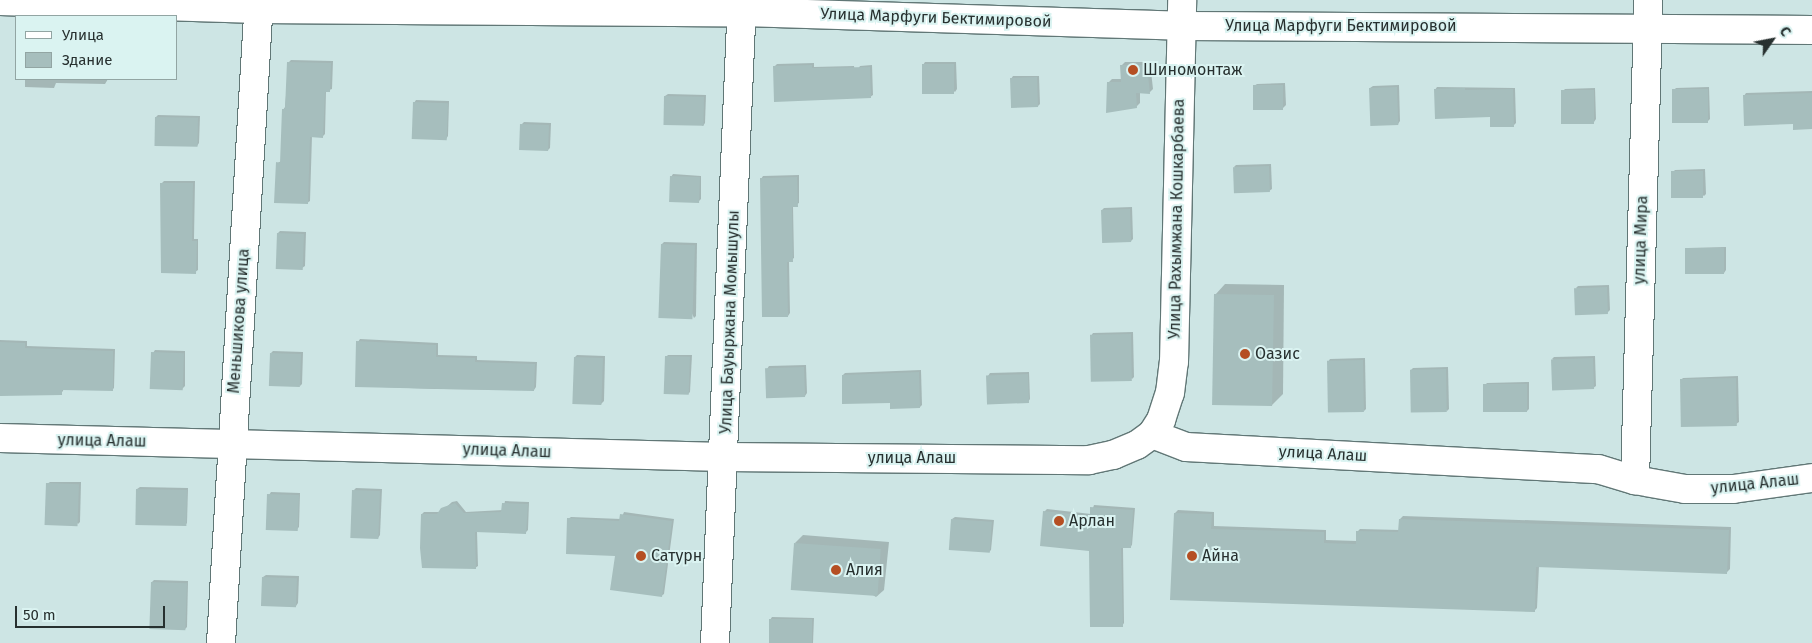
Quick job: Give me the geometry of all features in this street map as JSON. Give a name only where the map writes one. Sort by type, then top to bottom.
[{"type":"street","name":"улица Мира","points":[[1635,480],[1648,0]]},
{"type":"street","name":"Улица Марфуги Бектимировой","points":[[0,2],[742,6],[1182,13],[1647,28],[1812,30]]},
{"type":"street","name":"Меньшикова улица","points":[[221,643],[231,443],[258,4]]},
{"type":"street","name":"Улица Бауыржана Момышулы","points":[[715,643],[742,6]]},
{"type":"street","name":"Улица Рахымжана Кошкарбаева","points":[[1152,434],[1162,420],[1170,393],[1174,362],[1182,13]]},
{"type":"street","name":"улица Алаш","points":[[0,438],[724,457],[1089,460],[1113,455],[1152,434],[1186,447],[1598,469],[1635,480],[1685,489],[1732,490],[1812,478]]},
{"type":"street","points":[[1598,469],[1623,456],[1636,443]]},
{"type":"building","points":[[287,62],[331,63],[330,92],[325,92],[323,138],[310,137],[308,204],[274,203],[276,162],[280,163],[282,109],[285,109]]},
{"type":"building","points":[[922,64],[954,64],[954,94],[922,94]]},
{"type":"building","points":[[812,65],[812,68],[870,67],[871,98],[774,102],[773,66]]},
{"type":"building","points":[[1120,65],[1147,65],[1150,94],[1136,93],[1137,108],[1106,113],[1107,82],[1121,82]]},
{"type":"building","points":[[1037,77],[1038,107],[1011,108],[1010,78]]},
{"type":"building","points":[[1253,85],[1283,85],[1283,110],[1253,110]]},
{"type":"building","points":[[1397,87],[1398,125],[1370,126],[1369,88]]},
{"type":"building","points":[[1465,88],[1465,90],[1513,89],[1514,127],[1490,127],[1490,117],[1435,119],[1434,89]]},
{"type":"building","points":[[1672,89],[1708,89],[1708,123],[1672,123]]},
{"type":"building","points":[[1561,90],[1594,90],[1594,124],[1561,124]]},
{"type":"building","points":[[1812,93],[1812,129],[1793,130],[1793,124],[1744,126],[1743,95]]},
{"type":"building","points":[[664,96],[704,97],[703,126],[663,125]]},
{"type":"building","points":[[413,102],[448,103],[447,140],[412,139]]},
{"type":"building","points":[[155,117],[198,118],[197,147],[154,146]]},
{"type":"building","points":[[520,124],[549,125],[548,151],[519,150]]},
{"type":"building","points":[[1269,166],[1270,192],[1234,193],[1233,167]]},
{"type":"building","points":[[1671,171],[1703,171],[1703,198],[1671,198]]},
{"type":"building","points":[[670,176],[700,177],[699,203],[669,202]]},
{"type":"building","points":[[797,177],[798,207],[792,207],[793,262],[787,262],[788,317],[762,317],[760,178]]},
{"type":"building","points":[[160,183],[193,183],[192,241],[197,241],[196,274],[161,273]]},
{"type":"building","points":[[1130,209],[1131,242],[1102,243],[1101,210]]},
{"type":"building","points":[[277,233],[304,234],[303,270],[276,269]]},
{"type":"building","points":[[661,244],[695,245],[692,319],[658,318]]},
{"type":"building","points":[[1685,248],[1724,248],[1724,274],[1685,274]]},
{"type":"building","points":[[1607,287],[1608,314],[1575,315],[1574,288]]},
{"type":"building","points":[[1214,294],[1274,295],[1272,406],[1212,405]]},
{"type":"building","points":[[1131,334],[1132,381],[1091,382],[1090,335]]},
{"type":"building","points":[[356,341],[436,345],[436,357],[475,358],[475,362],[535,364],[534,391],[355,387]]},
{"type":"building","points":[[0,342],[25,343],[25,348],[113,351],[113,391],[62,390],[62,395],[0,396]]},
{"type":"building","points":[[151,352],[184,353],[183,390],[150,389]]},
{"type":"building","points":[[270,353],[301,354],[300,387],[269,386]]},
{"type":"building","points":[[665,356],[690,357],[689,395],[664,394]]},
{"type":"building","points":[[574,357],[603,358],[601,405],[572,404]]},
{"type":"building","points":[[1593,358],[1594,389],[1552,390],[1551,359]]},
{"type":"building","points":[[1363,360],[1364,412],[1328,413],[1327,361]]},
{"type":"building","points":[[804,367],[805,397],[766,398],[765,368]]},
{"type":"building","points":[[1446,369],[1447,412],[1411,413],[1410,370]]},
{"type":"building","points":[[919,372],[920,408],[890,409],[890,403],[842,404],[842,375]]},
{"type":"building","points":[[1028,374],[1029,403],[987,404],[986,375]]},
{"type":"building","points":[[1736,378],[1737,426],[1681,427],[1680,379]]},
{"type":"building","points":[[1483,384],[1527,384],[1527,412],[1483,412]]},
{"type":"building","points":[[46,483],[79,484],[78,526],[45,525]]},
{"type":"building","points":[[136,489],[187,490],[186,526],[135,525]]},
{"type":"building","points":[[352,490],[380,491],[378,539],[350,538]]},
{"type":"building","points":[[267,494],[299,495],[298,531],[266,530]]},
{"type":"building","points":[[455,503],[464,513],[501,512],[502,503],[528,504],[526,534],[475,532],[476,569],[422,568],[420,548],[421,514],[437,514],[441,508]]},
{"type":"building","points":[[1090,507],[1133,510],[1131,548],[1121,548],[1123,627],[1090,627],[1089,551],[1040,546],[1043,511],[1090,516]]},
{"type":"building","points":[[1174,513],[1212,514],[1211,529],[1324,532],[1324,543],[1356,544],[1356,531],[1398,532],[1399,519],[1729,530],[1727,574],[1536,567],[1535,612],[1170,600]]},
{"type":"building","name":"Сатурн","points":[[620,514],[672,521],[662,597],[610,590],[615,556],[566,554],[567,518],[619,521]]},
{"type":"building","points":[[951,519],[992,522],[990,553],[949,550]]},
{"type":"building","name":"Алия","points":[[794,543],[881,549],[878,596],[791,590]]},
{"type":"building","points":[[262,577],[297,578],[296,607],[261,606]]},
{"type":"building","points":[[151,582],[187,583],[185,630],[149,629]]},
{"type":"building","points":[[769,619],[812,619],[812,643],[769,643]]},
{"type":"place","name":"Шиномонтаж","points":[[1133,70]]},
{"type":"place","name":"Оазис","points":[[1245,354]]},
{"type":"place","name":"Арлан","points":[[1059,521]]},
{"type":"place","name":"Сатурн","points":[[641,556]]},
{"type":"place","name":"Айна","points":[[1192,556]]},
{"type":"place","name":"Алия","points":[[836,570]]}]
